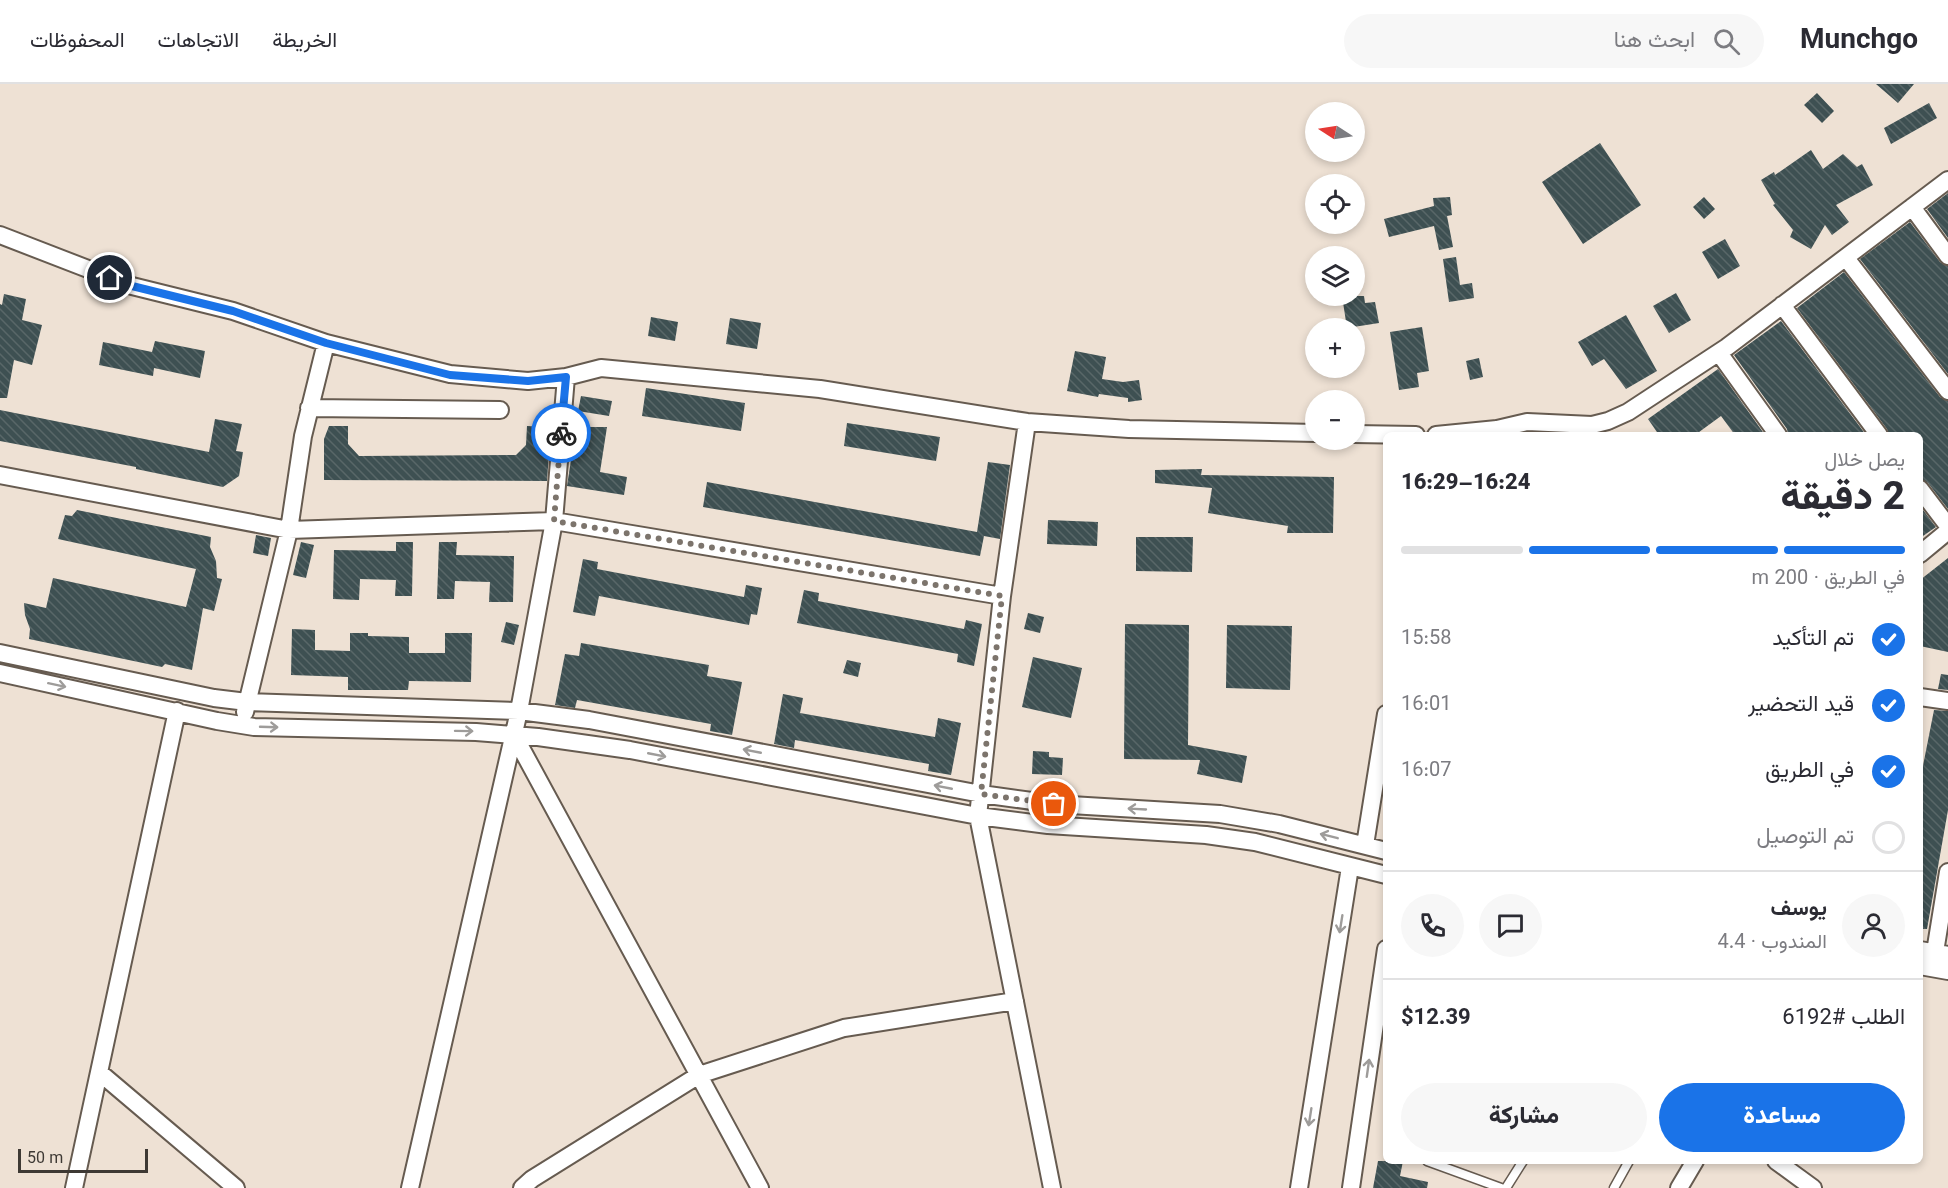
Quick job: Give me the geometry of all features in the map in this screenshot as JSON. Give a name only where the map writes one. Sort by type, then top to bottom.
[{"type":"street","points":[[1476,432],[1527,422],[1592,425],[1628,412],[1719,353],[1948,180]]},
{"type":"street","points":[[1912,207],[1948,256]]},
{"type":"street","points":[[0,236],[132,286],[233,311],[326,343],[450,375],[528,381],[566,377],[601,368],[797,387],[1027,422],[1129,429],[1305,433]]},
{"type":"street","points":[[1846,258],[1948,391]]},
{"type":"street","points":[[1782,305],[1877,432]]},
{"type":"street","points":[[242,725],[289,530],[303,436],[326,343]]},
{"type":"street","points":[[1719,353],[1776,432]]},
{"type":"street","points":[[410,1188],[519,711],[554,521],[566,377]]},
{"type":"street","points":[[309,408],[500,410]]},
{"type":"street","points":[[1027,422],[1002,596],[978,816],[1052,1188]]},
{"type":"street","points":[[1365,434],[1383,434]]},
{"type":"street","points":[[0,475],[289,530],[554,521],[1002,596]]},
{"type":"street","points":[[1923,493],[1948,526]]},
{"type":"street","points":[[1923,552],[1948,531]]},
{"type":"street","points":[[0,653],[214,698],[247,702],[519,711],[589,720],[981,794],[1054,804],[1220,814],[1279,824],[1383,850]]},
{"type":"street","points":[[0,673],[242,725],[476,732],[630,750],[978,816],[1059,826],[1206,835],[1255,842],[1383,874]]},
{"type":"street","points":[[1923,697],[1948,701]]},
{"type":"street","points":[[74,1188],[177,711]]},
{"type":"street","points":[[1365,846],[1383,733]]},
{"type":"street","points":[[514,735],[760,1188]]},
{"type":"street","points":[[1299,1188],[1350,867]]},
{"type":"street","points":[[1934,952],[1948,872]]},
{"type":"street","points":[[1923,967],[1948,971]]},
{"type":"street","points":[[1351,1188],[1381,1022],[1383,993]]},
{"type":"street","points":[[522,1188],[532,1179],[699,1075],[844,1028],[1015,1001]]},
{"type":"street","points":[[99,1072],[236,1188]]},
{"type":"street","points":[[1679,1188],[1693,1164]]},
{"type":"street","points":[[1780,1164],[1813,1188]]},
{"type":"lane","points":[[1436,1164],[1504,1188],[1521,1164]]},
{"type":"lane","points":[[1614,1188],[1627,1164]]},
{"type":"building","points":[[1876,84],[1914,84],[1898,103]]},
{"type":"building","points":[[1817,93],[1834,111],[1822,123],[1804,105]]},
{"type":"building","points":[[1929,103],[1937,118],[1891,144],[1884,128]]},
{"type":"building","points":[[1600,143],[1641,205],[1583,244],[1542,182]]},
{"type":"building","points":[[1811,150],[1823,169],[1843,154],[1857,167],[1862,164],[1873,185],[1836,205],[1849,222],[1832,235],[1825,225],[1811,249],[1790,237],[1793,230],[1773,205],[1775,204],[1761,180],[1774,172],[1775,175]]},
{"type":"building","points":[[1948,193],[1948,238],[1927,209]]},
{"type":"building","points":[[1450,197],[1452,215],[1447,216],[1453,247],[1439,250],[1434,226],[1389,237],[1384,219],[1434,206],[1433,198]]},
{"type":"building","points":[[1704,197],[1715,209],[1704,219],[1693,207]]},
{"type":"building","points":[[1910,222],[1940,262],[1948,266],[1948,374],[1860,259]]},
{"type":"building","points":[[1725,239],[1740,266],[1718,279],[1702,252]]},
{"type":"building","points":[[1456,257],[1460,285],[1472,283],[1474,298],[1449,302],[1443,259]]},
{"type":"building","points":[[1844,272],[1940,397],[1948,401],[1948,509],[1928,483],[1923,480],[1923,432],[1888,432],[1797,308]]},
{"type":"building","points":[[1676,293],[1691,320],[1669,333],[1653,306]]},
{"type":"building","points":[[4,294],[26,299],[22,320],[42,325],[32,365],[14,360],[7,398],[0,398],[0,304],[2,305]]},
{"type":"building","points":[[1375,302],[1379,323],[1365,325],[1365,318],[1345,318],[1344,306],[1365,306],[1365,303]]},
{"type":"building","points":[[1626,315],[1657,371],[1626,389],[1604,359],[1592,366],[1578,342]]},
{"type":"building","points":[[651,317],[678,322],[675,341],[648,336]]},
{"type":"building","points":[[730,318],[761,323],[757,349],[726,344]]},
{"type":"building","points":[[1781,321],[1864,432],[1788,432],[1734,355]]},
{"type":"building","points":[[1422,327],[1429,371],[1417,373],[1419,387],[1399,390],[1390,332]]},
{"type":"building","points":[[155,341],[205,351],[200,378],[154,368],[153,376],[99,365],[103,342],[152,352]]},
{"type":"building","points":[[1075,351],[1106,357],[1102,379],[1123,382],[1139,380],[1142,400],[1128,402],[1128,398],[1099,394],[1098,397],[1067,391]]},
{"type":"building","points":[[1479,358],[1483,377],[1470,380],[1466,361]]},
{"type":"building","points":[[1718,369],[1763,432],[1733,432],[1721,416],[1699,432],[1657,432],[1648,419]]},
{"type":"building","points":[[646,388],[745,403],[741,431],[642,416]]},
{"type":"building","points":[[581,396],[612,401],[609,416],[578,411]]},
{"type":"building","points":[[0,410],[209,452],[215,419],[242,424],[236,451],[243,452],[239,476],[223,487],[136,469],[136,467],[0,441]]},
{"type":"building","points":[[847,423],[940,437],[936,461],[844,446]]},
{"type":"building","points":[[329,426],[348,426],[348,444],[359,456],[516,455],[526,445],[527,426],[551,427],[547,481],[324,480],[324,439]]},
{"type":"building","points":[[576,427],[607,427],[600,472],[627,477],[624,495],[567,486]]},
{"type":"building","points":[[988,462],[1010,465],[1000,539],[984,536],[980,556],[703,507],[707,482],[977,532]]},
{"type":"building","points":[[1202,469],[1201,475],[1334,477],[1333,533],[1287,533],[1288,526],[1208,513],[1212,488],[1155,483],[1155,470]]},
{"type":"building","points":[[77,510],[211,537],[210,547],[216,561],[217,578],[222,579],[214,611],[203,608],[192,670],[165,664],[162,667],[29,639],[30,629],[24,603],[46,608],[53,578],[186,607],[196,569],[58,539],[65,515],[72,516]]},
{"type":"building","points":[[1923,510],[1936,527],[1923,536]]},
{"type":"building","points":[[1048,520],[1098,522],[1097,546],[1047,544]]},
{"type":"building","points":[[256,535],[271,538],[268,556],[253,553]]},
{"type":"building","points":[[1136,537],[1193,537],[1192,572],[1136,571]]},
{"type":"building","points":[[301,542],[314,545],[306,578],[293,575]]},
{"type":"building","points":[[396,542],[413,542],[412,596],[395,596],[396,580],[360,579],[359,600],[333,599],[334,550],[396,551]]},
{"type":"building","points":[[439,542],[457,542],[456,555],[514,556],[513,602],[489,602],[490,582],[455,581],[454,599],[437,599]]},
{"type":"building","points":[[1948,558],[1948,652],[1923,647],[1923,578]]},
{"type":"building","points":[[583,559],[598,562],[597,569],[744,597],[746,585],[762,588],[757,615],[751,614],[749,625],[599,596],[595,616],[573,612]]},
{"type":"building","points":[[804,590],[819,593],[818,601],[964,629],[966,620],[982,624],[974,666],[957,662],[958,654],[797,623]]},
{"type":"building","points":[[1028,613],[1044,617],[1040,633],[1024,629]]},
{"type":"building","points":[[506,622],[519,625],[514,645],[501,642]]},
{"type":"building","points":[[1125,624],[1189,625],[1188,745],[1247,756],[1242,783],[1197,774],[1200,760],[1124,759]]},
{"type":"building","points":[[1227,625],[1292,626],[1290,690],[1226,688]]},
{"type":"building","points":[[292,629],[315,630],[315,650],[350,651],[350,633],[368,633],[368,636],[409,637],[409,653],[445,653],[445,633],[472,633],[471,682],[409,681],[408,690],[348,690],[348,677],[291,675]]},
{"type":"building","points":[[581,643],[709,665],[707,676],[742,682],[732,735],[710,731],[711,724],[577,700],[575,708],[555,705],[565,654],[579,656]]},
{"type":"building","points":[[1033,657],[1082,668],[1071,718],[1022,707]]},
{"type":"building","points":[[847,660],[861,663],[858,677],[843,673]]},
{"type":"building","points":[[1941,674],[1948,675],[1948,690],[1938,689]]},
{"type":"building","points":[[783,694],[803,698],[800,713],[935,737],[938,718],[961,723],[951,775],[928,771],[929,764],[795,740],[794,748],[774,744]]},
{"type":"building","points":[[1934,710],[1948,711],[1948,810],[1927,929],[1923,929],[1923,766]]},
{"type":"building","points":[[1033,751],[1049,752],[1049,757],[1063,758],[1062,775],[1032,774]]},
{"type":"building","points":[[1378,1161],[1383,1161],[1383,1164],[1402,1164],[1400,1176],[1428,1182],[1427,1188],[1373,1188]]},
{"type":"way so far","points":[[561,433],[554,521],[1002,596],[981,794],[1054,804]]},
{"type":"route","points":[[110,278],[132,286],[233,311],[326,343],[450,375],[528,381],[566,377],[561,433]]}]
